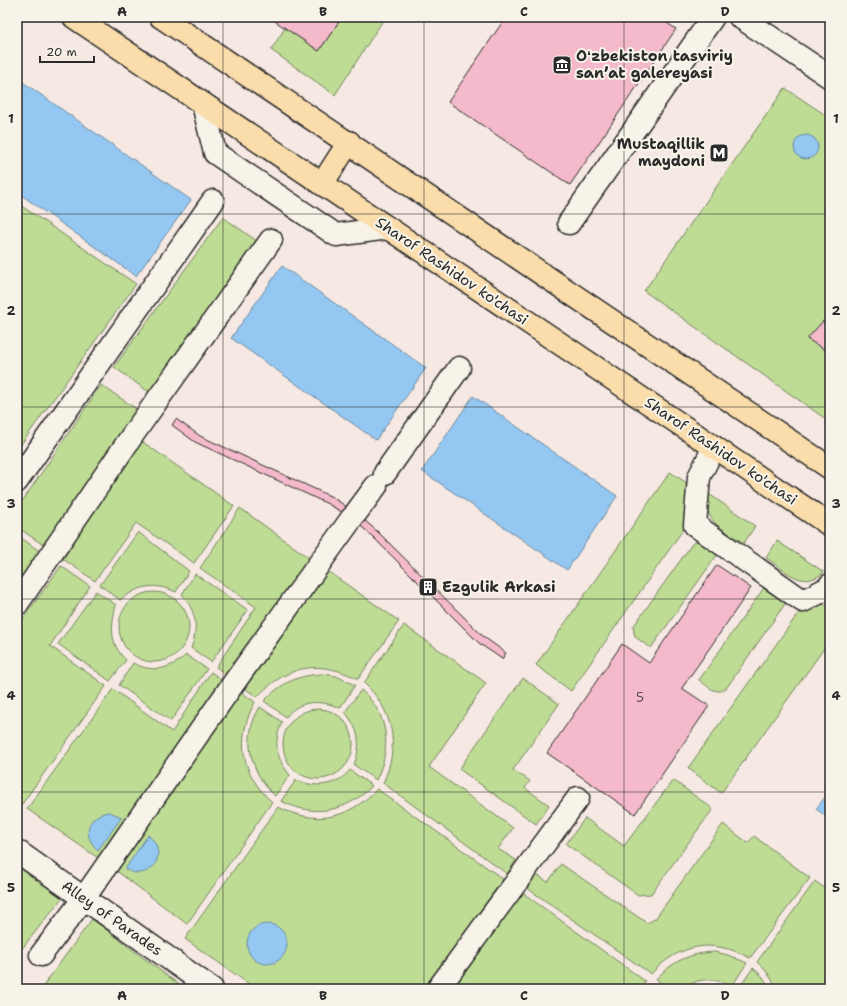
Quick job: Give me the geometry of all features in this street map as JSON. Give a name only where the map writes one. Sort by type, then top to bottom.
[{"type":"main road","name":"Sharof Rashidov ko'chasi","points":[[74,17],[830,525]]},
{"type":"main road","points":[[161,17],[349,142],[830,468]]},
{"type":"main road","points":[[322,184],[349,142]]},
{"type":"street","points":[[569,223],[713,17]]},
{"type":"street","points":[[740,17],[830,77]]},
{"type":"street","points":[[204,104],[215,153],[336,235],[388,228]]},
{"type":"street","points":[[17,481],[213,201]]},
{"type":"street","points":[[17,604],[134,433],[271,240]]},
{"type":"street","points":[[42,956],[458,368]]},
{"type":"street","points":[[714,447],[699,477],[695,524],[803,601],[828,588],[830,585]]},
{"type":"street","points":[[438,989],[578,798]]},
{"type":"street","name":"Alley of Parades","points":[[17,851],[209,987]]},
{"type":"green space","points":[[342,17],[385,17],[335,95],[271,50],[285,28],[319,51]]},
{"type":"green space","points":[[785,88],[830,118],[830,422],[644,291]]},
{"type":"green space","points":[[17,203],[136,284],[17,450]]},
{"type":"green space","points":[[223,217],[261,244],[153,395],[114,367]]},
{"type":"green space","points":[[101,385],[141,412],[48,548],[17,527],[17,509]]},
{"type":"green space","points":[[140,440],[234,506],[194,563],[136,523],[95,581],[63,559]]},
{"type":"green space","points":[[670,472],[690,485],[687,524],[571,691],[536,665]]},
{"type":"green space","points":[[709,494],[755,526],[744,543],[722,529],[711,518],[707,503]]},
{"type":"green space","points":[[240,508],[312,560],[229,677],[216,667],[256,607],[200,568]]},
{"type":"green space","points":[[138,532],[189,571],[176,592],[160,587],[146,587],[133,591],[120,600],[100,585]]},
{"type":"green space","points":[[17,535],[45,555],[17,595]]},
{"type":"green space","points":[[700,539],[720,551],[651,648],[635,637],[633,627],[692,544]]},
{"type":"green space","points":[[777,541],[824,572],[809,580],[794,577],[787,573],[766,558]]},
{"type":"green space","points":[[61,566],[90,586],[50,646],[106,686],[17,811],[17,627]]},
{"type":"green space","points":[[323,568],[399,621],[358,679],[330,669],[317,667],[304,668],[280,678],[268,686],[257,697],[240,685]]},
{"type":"green space","points":[[195,574],[248,610],[211,662],[191,648],[195,634],[195,620],[187,600],[182,594]]},
{"type":"green space","points":[[768,582],[786,601],[785,604],[727,687],[720,691],[713,690],[699,680]]},
{"type":"green space","points":[[96,591],[116,605],[112,627],[114,641],[120,654],[126,660],[110,681],[58,644]]},
{"type":"green space","points":[[154,592],[173,598],[183,608],[189,627],[183,646],[173,656],[154,662],[135,656],[125,646],[119,627],[125,608],[135,598]]},
{"type":"green space","points":[[815,603],[823,604],[830,609],[830,640],[721,793],[688,768],[802,608]]},
{"type":"green space","points":[[404,625],[486,683],[429,767],[513,828],[498,849],[516,860],[507,874],[383,783],[391,756],[391,730],[388,717],[382,705],[364,683]]},
{"type":"green space","points":[[186,655],[207,669],[171,721],[119,685],[133,663],[147,668],[161,668],[174,664]]},
{"type":"green space","points":[[211,672],[226,683],[101,860],[27,809],[113,689],[172,732]]},
{"type":"green space","points":[[323,674],[336,676],[355,685],[340,708],[333,705],[318,703],[304,704],[291,711],[286,717],[264,701],[277,689],[290,681],[306,676]]},
{"type":"green space","points":[[523,678],[559,704],[513,770],[530,781],[525,788],[549,805],[536,824],[459,769]]},
{"type":"green space","points":[[237,689],[255,702],[245,729],[243,743],[244,755],[253,780],[272,802],[187,924],[114,869]]},
{"type":"green space","points":[[361,690],[370,699],[377,710],[385,732],[386,744],[384,756],[376,780],[354,765],[358,750],[358,737],[350,718],[345,712]]},
{"type":"green space","points":[[260,707],[282,722],[277,737],[277,750],[285,769],[290,775],[275,796],[259,777],[251,754],[251,730],[254,718]]},
{"type":"green space","points":[[318,709],[337,715],[347,725],[353,744],[347,763],[337,773],[318,779],[299,773],[289,763],[283,744],[289,725],[299,715]]},
{"type":"green space","points":[[350,770],[372,786],[352,802],[341,807],[318,811],[293,806],[281,801],[296,780],[303,783],[318,785],[332,783],[344,776]]},
{"type":"green space","points":[[673,780],[713,809],[651,894],[638,895],[566,844],[585,818],[624,846]]},
{"type":"green space","points":[[377,789],[503,879],[425,989],[256,989],[185,939],[278,807],[292,813],[306,816],[319,818],[331,816],[343,813],[355,807]]},
{"type":"green space","points":[[723,824],[748,843],[754,836],[810,878],[750,958],[723,948],[710,946],[698,947],[685,950],[674,956],[651,974],[524,886],[534,873],[548,882],[561,864],[647,923],[655,919]]},
{"type":"green space","points":[[17,866],[62,898],[17,955]]},
{"type":"green space","points":[[815,881],[830,892],[830,989],[778,989],[766,971],[757,962]]},
{"type":"green space","points":[[520,891],[645,981],[641,989],[449,989]]},
{"type":"green space","points":[[92,919],[185,989],[41,989]]},
{"type":"green space","points":[[715,952],[728,955],[747,963],[732,986],[720,981],[707,980],[698,981],[680,989],[673,989],[665,986],[656,979],[669,967],[682,959],[698,954]]},
{"type":"green space","points":[[753,968],[762,976],[771,989],[738,989]]},
{"type":"water","points":[[17,78],[191,200],[136,276],[17,192]]},
{"type":"water","points":[[806,135],[814,139],[818,147],[814,155],[806,159],[798,155],[794,147],[798,139]]},
{"type":"water","points":[[282,266],[426,368],[376,440],[231,338]]},
{"type":"water","points":[[473,396],[617,496],[567,570],[422,471]]},
{"type":"water","points":[[829,792],[830,793],[830,819],[816,809]]},
{"type":"water","points":[[109,812],[122,817],[98,850],[89,838],[89,826],[91,821],[96,817]]},
{"type":"water","points":[[148,835],[155,843],[158,850],[154,865],[149,870],[142,873],[134,873],[125,869]]},
{"type":"water","points":[[271,924],[278,927],[284,933],[287,944],[286,952],[278,961],[271,964],[263,964],[256,961],[248,952],[247,940],[250,933],[259,925]]},
{"type":"building","points":[[269,17],[342,17],[319,51]]},
{"type":"building","name":"Oʻzbekiston tasviriy sanʼat galereyasi","points":[[506,17],[658,17],[676,29],[570,185],[448,102]]},
{"type":"building","points":[[823,321],[830,327],[830,353],[807,339]]},
{"type":"building","name":"Ezgulik Arkasi","points":[[176,419],[200,436],[332,497],[356,513],[378,532],[484,637],[506,653],[502,659],[480,644],[352,518],[328,504],[195,442],[172,425]]},
{"type":"building","points":[[717,565],[751,588],[682,688],[709,706],[635,814],[547,753],[622,644],[649,663]]},
{"type":"place","name":"Oʻzbekiston tasviriy sanʼat galereyasi","points":[[562,65]]},
{"type":"place","name":"Mustaqillik maydoni","points":[[719,153]]},
{"type":"place","name":"Ezgulik Arkasi","points":[[428,587]]}]
